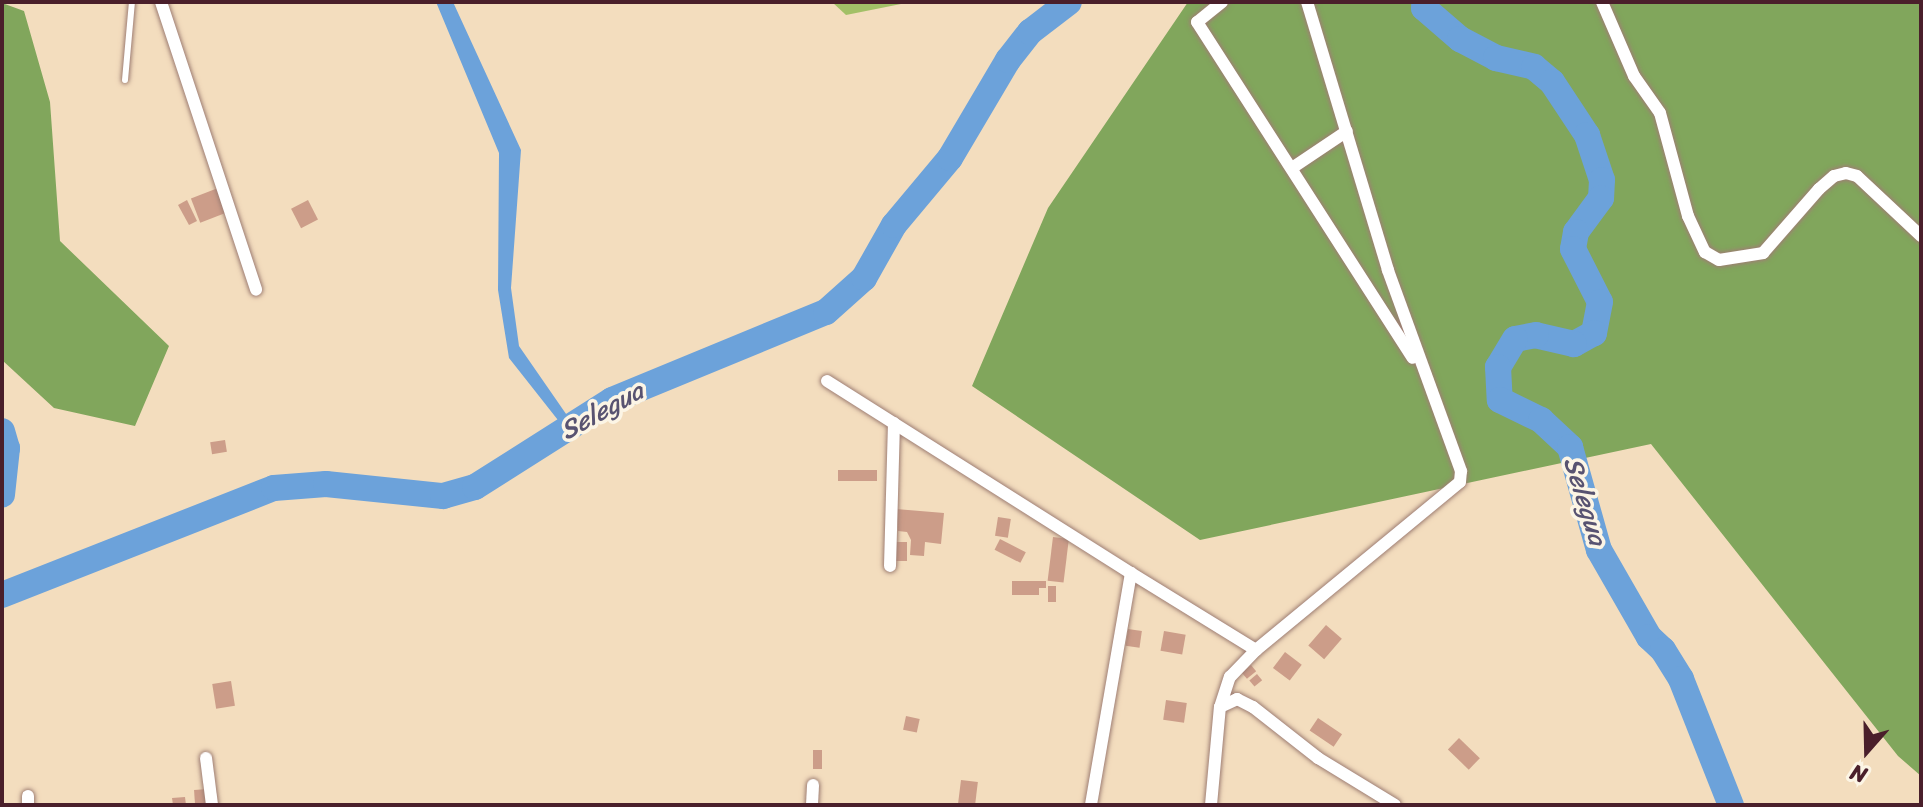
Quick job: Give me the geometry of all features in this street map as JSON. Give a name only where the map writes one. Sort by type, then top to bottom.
[{"type":"street","points":[[161,2],[256,290]]},
{"type":"street","points":[[1222,2],[1197,22],[1423,374]]},
{"type":"street","points":[[1211,805],[1220,707],[1230,677],[1256,650],[1460,482],[1461,471],[1423,374],[1307,2]]},
{"type":"street","points":[[1602,2],[1634,76],[1660,113],[1688,216],[1705,252],[1719,260],[1763,253],[1819,189],[1834,176],[1846,173],[1857,176],[1921,236]]},
{"type":"street","points":[[1292,168],[1347,131]]},
{"type":"street","points":[[827,381],[1256,650]]},
{"type":"street","points":[[890,566],[894,423]]},
{"type":"street","points":[[1091,805],[1131,573]]},
{"type":"street","points":[[1220,707],[1237,699],[1253,707],[1318,758],[1395,805]]},
{"type":"street","points":[[206,758],[212,805]]},
{"type":"street","points":[[812,805],[813,785]]},
{"type":"lane","points":[[125,80],[132,2]]},
{"type":"green space","points":[[832,2],[911,2],[846,15]]},
{"type":"green space","points":[[1188,2],[1921,2],[1921,776],[1898,756],[1651,444],[1200,540],[972,386],[1048,208]]},
{"type":"green space","points":[[2,3],[24,11],[50,102],[60,241],[169,346],[135,426],[54,408],[2,360]]},
{"type":"water","points":[[436,2],[453,2],[521,150],[511,288],[519,346],[573,424],[565,429],[509,358],[498,290],[499,153]]},
{"type":"building","points":[[218,188],[227,212],[200,223],[191,198]]},
{"type":"building","points":[[187,200],[197,221],[189,225],[178,205]]},
{"type":"building","points":[[308,200],[318,220],[301,228],[291,209]]},
{"type":"building","points":[[225,440],[227,452],[212,454],[210,442]]},
{"type":"building","points":[[838,470],[877,470],[877,481],[838,481]]},
{"type":"building","points":[[896,509],[944,513],[941,544],[925,542],[924,556],[910,555],[911,540],[907,532],[898,531]]},
{"type":"building","points":[[998,517],[1011,519],[1008,538],[995,536]]},
{"type":"building","points":[[1053,537],[1069,539],[1064,583],[1048,581]]},
{"type":"building","points":[[1000,539],[1026,552],[1020,563],[995,550]]},
{"type":"building","points":[[891,542],[907,542],[907,561],[891,561]]},
{"type":"building","points":[[1012,581],[1046,581],[1046,588],[1039,588],[1039,595],[1012,595]]},
{"type":"building","points":[[1048,586],[1056,586],[1056,602],[1048,602]]},
{"type":"building","points":[[1326,625],[1342,639],[1324,659],[1308,645]]},
{"type":"building","points":[[1128,629],[1142,631],[1139,648],[1126,646]]},
{"type":"building","points":[[1164,631],[1186,635],[1182,655],[1161,651]]},
{"type":"building","points":[[1285,652],[1302,665],[1290,681],[1273,668]]},
{"type":"building","points":[[1251,665],[1256,671],[1247,679],[1242,673]]},
{"type":"building","points":[[1257,674],[1262,680],[1254,687],[1249,680]]},
{"type":"building","points":[[231,681],[235,706],[216,709],[212,684]]},
{"type":"building","points":[[1166,700],[1187,703],[1184,723],[1163,720]]},
{"type":"building","points":[[906,716],[920,719],[917,733],[903,730]]},
{"type":"building","points":[[1318,718],[1342,734],[1334,747],[1310,730]]},
{"type":"building","points":[[1459,738],[1480,758],[1469,770],[1448,750]]},
{"type":"building","points":[[813,750],[822,750],[822,769],[813,769]]},
{"type":"building","points":[[961,780],[978,782],[975,805],[958,804]]},
{"type":"building","points":[[208,789],[209,805],[195,805],[194,790]]},
{"type":"building","points":[[185,797],[186,805],[173,805],[172,798]]},
{"type":"waterway","name":"Selegua","points":[[2,595],[274,488],[326,484],[443,496],[475,487],[612,400],[826,312],[864,278],[894,225],[950,158],[1008,60],[1030,32],[1069,2]]},
{"type":"waterway","name":"Selegua","points":[[1425,2],[1424,8],[1460,39],[1496,58],[1534,67],[1552,82],[1587,135],[1602,180],[1601,198],[1576,232],[1573,249],[1600,302],[1594,333],[1574,344],[1536,335],[1515,339],[1498,367],[1500,400],[1541,420],[1570,447],[1599,550],[1649,637],[1663,650],[1681,679],[1731,805]]},
{"type":"waterway","name":"Selegua","points":[[2,431],[7,448],[2,495]]}]
